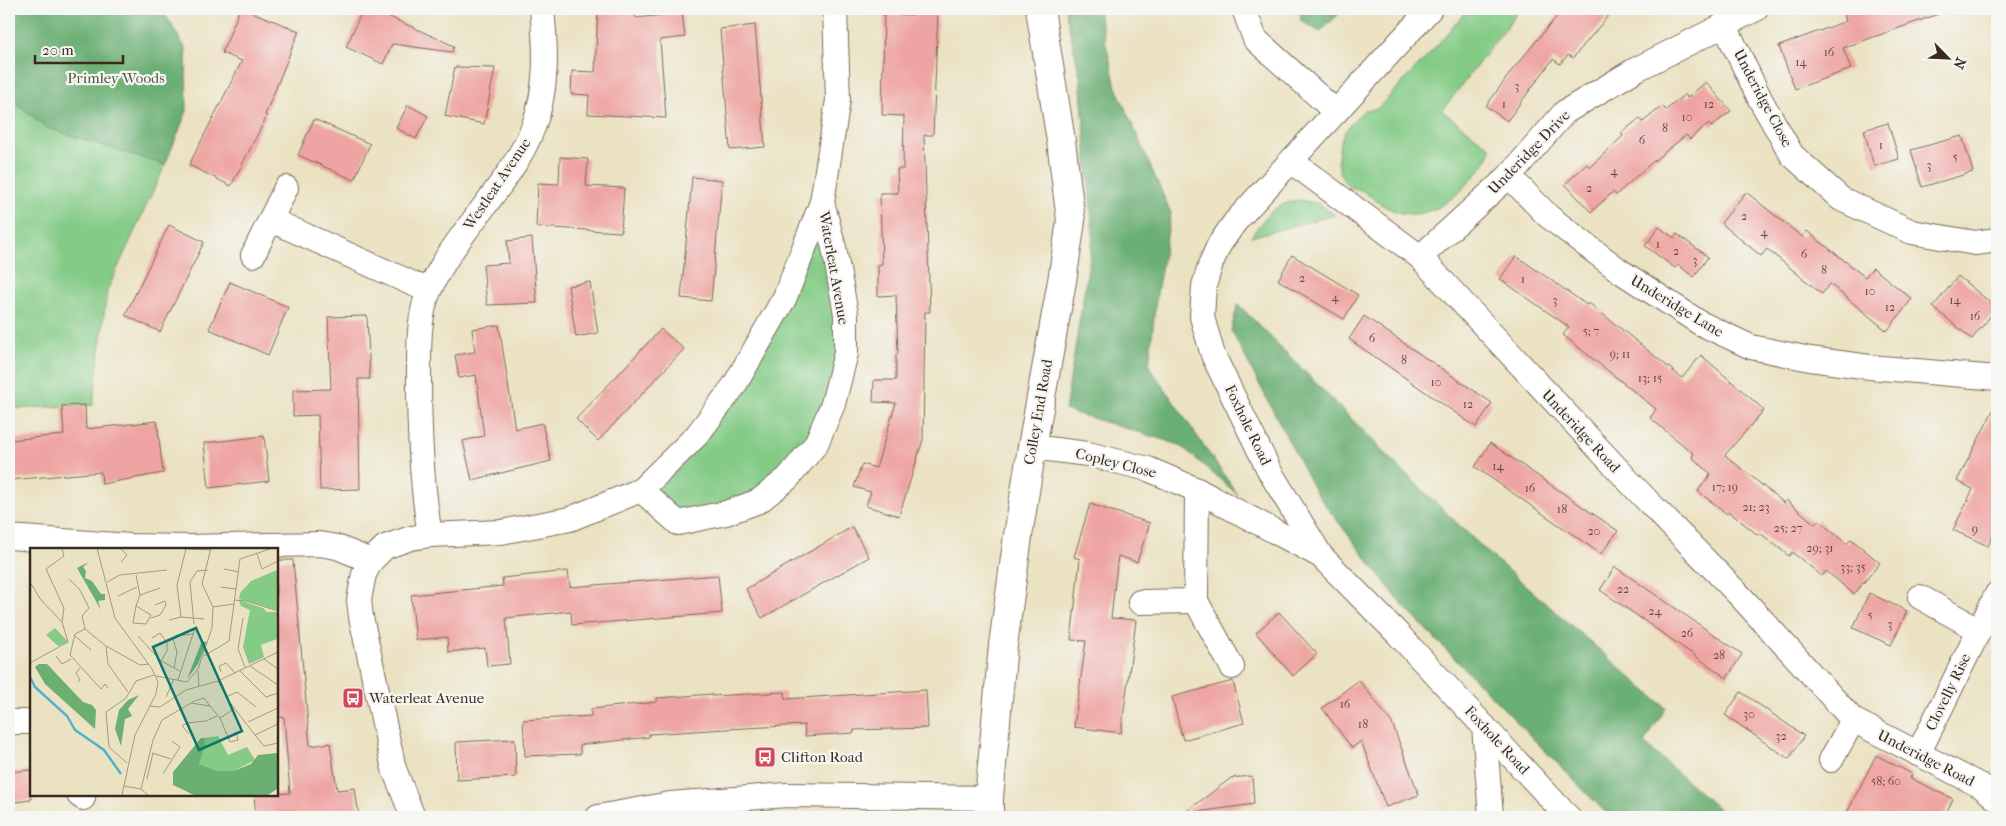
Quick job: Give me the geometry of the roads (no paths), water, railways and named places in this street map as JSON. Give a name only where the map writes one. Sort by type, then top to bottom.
[{"type":"street","name":"Westleat Avenue","points":[[430,535],[422,488],[419,395],[421,317],[429,291],[448,254],[522,151],[534,125],[541,101],[545,75],[546,47],[542,9]]},
{"type":"street","name":"Waterleat Avenue","points":[[413,817],[394,769],[361,617],[359,600],[364,574],[378,552],[392,544],[411,538],[430,535],[500,532],[570,519],[641,490],[697,435],[734,386],[785,297],[822,202],[838,100],[835,9]]},
{"type":"street","name":"Colley End Road","points":[[989,807],[1002,646],[1032,447],[1071,221],[1061,141],[1040,9]]},
{"type":"street","points":[[1244,9],[1256,39],[1336,112]]},
{"type":"street","name":"Foxhole Road","points":[[1430,9],[1235,222],[1219,245],[1204,286],[1202,317],[1214,355],[1270,472],[1321,556],[1398,634],[1568,817]]},
{"type":"street","name":"Underidge Drive","points":[[1420,257],[1509,176],[1565,112],[1635,70],[1756,9]]},
{"type":"street","name":"Underidge Close","points":[[1724,24],[1760,98],[1792,155],[1841,199],[1912,232],[1975,242],[1997,240]]},
{"type":"street","name":"Underidge Road","points":[[1291,162],[1420,257],[1638,491],[1742,598],[1853,720],[1982,786],[1997,799]]},
{"type":"street","name":"Underidge Lane","points":[[1509,176],[1548,216],[1620,271],[1700,323],[1750,347],[1810,359],[1870,367],[1997,378]]},
{"type":"street","points":[[253,256],[286,188]]},
{"type":"street","name":"Waterleat Avenue","points":[[641,490],[678,523],[726,514],[759,501],[788,478],[816,444],[833,404],[846,353],[846,314],[834,248],[822,202]]},
{"type":"street","points":[[271,220],[429,291]]},
{"type":"street","name":"Copley Close","points":[[1032,447],[1088,454],[1148,469],[1197,490],[1321,556]]},
{"type":"street","points":[[1197,490],[1196,601],[1232,667]]},
{"type":"street","points":[[9,536],[130,546],[188,548],[320,544],[337,547],[371,561]]},
{"type":"street","name":"Clovelly Rise","points":[[1918,754],[1997,594]]},
{"type":"street","points":[[1920,597],[1979,630]]},
{"type":"street","points":[[1140,602],[1196,601]]},
{"type":"street","points":[[1831,760],[1853,720]]},
{"type":"street","points":[[1484,726],[1491,817]]},
{"type":"street","points":[[598,817],[671,811],[787,795],[989,807]]},
{"type":"place","name":"Waterleat Avenue","points":[[353,698]]},
{"type":"place","name":"Clifton Road","points":[[765,757]]},
{"type":"park label","name":"Primley Woods","points":[[116,78]]}]
